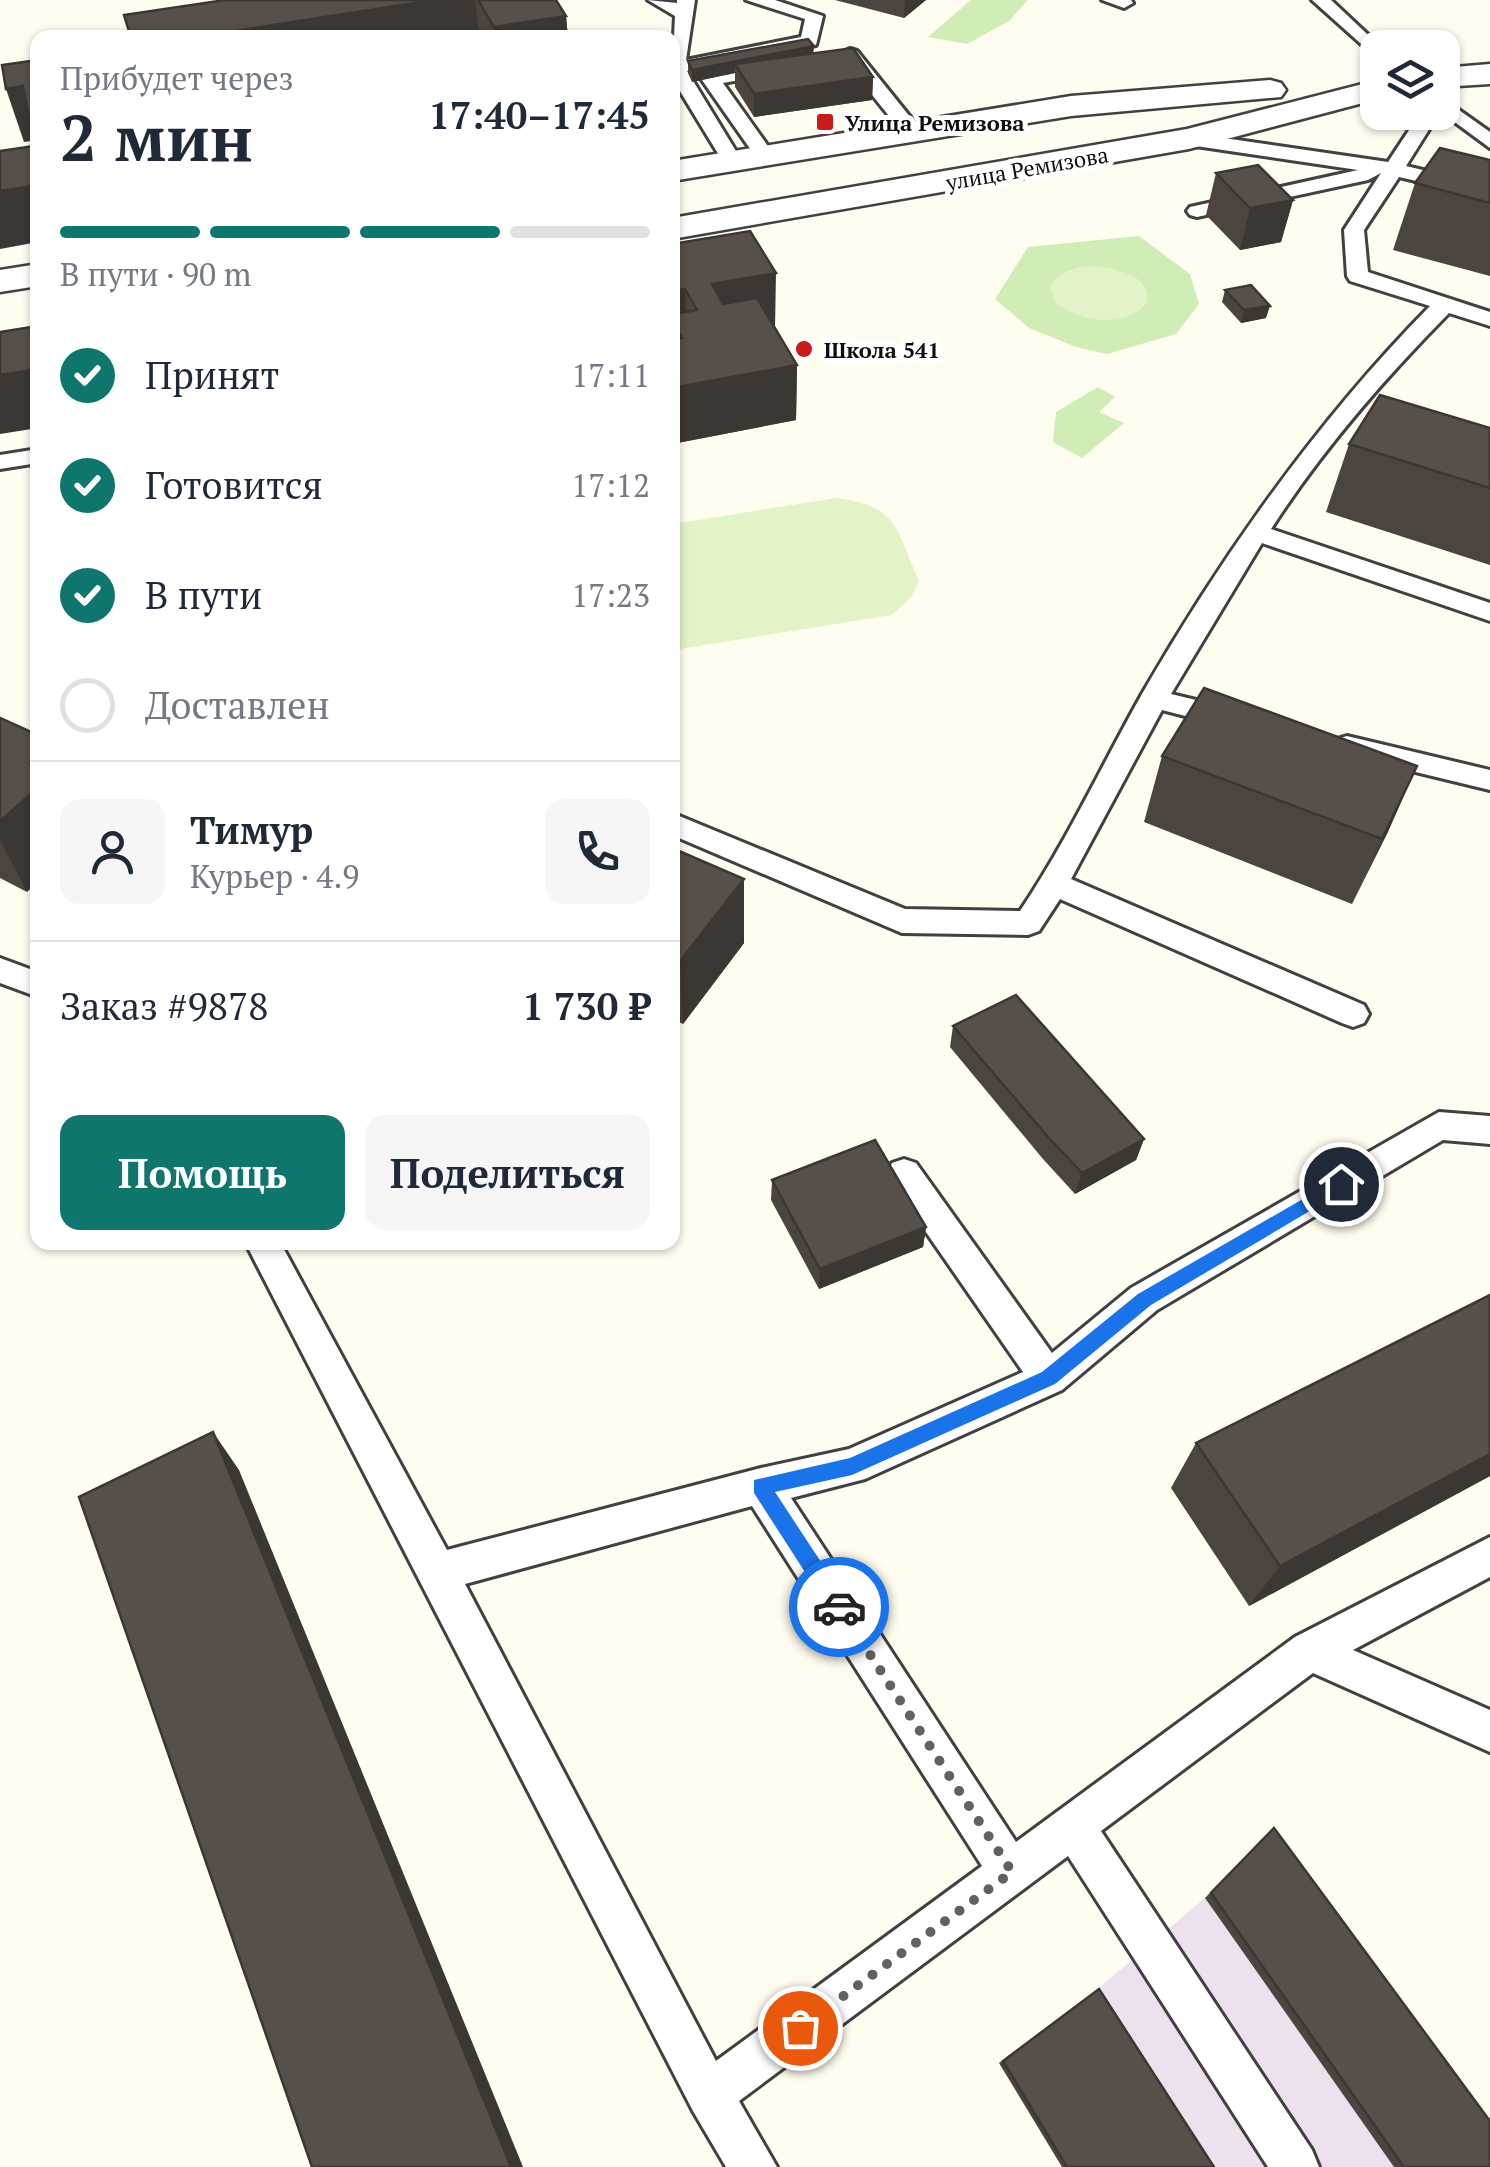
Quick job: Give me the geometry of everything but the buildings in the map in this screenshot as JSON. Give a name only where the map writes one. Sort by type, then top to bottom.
[{"type":"street","points":[[1460,76],[1490,74]]},
{"type":"street","name":"улица Ремизова","points":[[680,171],[1071,106],[1360,87]]},
{"type":"street","name":"улица Ремизова","points":[[680,228],[1204,135],[1360,91]]},
{"type":"street","points":[[1188,98],[1170,106],[1171,119],[1204,135]]},
{"type":"street","points":[[1071,106],[1116,110],[1138,122],[1142,137],[1137,144],[1114,153]]},
{"type":"street","points":[[0,282],[30,277]]},
{"type":"lane","points":[[657,0],[685,7],[680,35]]},
{"type":"lane","points":[[680,67],[810,41],[814,16],[756,0]]},
{"type":"lane","points":[[1321,0],[1360,37]]},
{"type":"lane","points":[[748,159],[711,80],[850,55],[912,132]]},
{"type":"lane","points":[[680,75],[748,159]]},
{"type":"lane","points":[[1460,118],[1490,142]]},
{"type":"lane","points":[[1419,130],[1354,230],[1358,276],[1490,318]]},
{"type":"lane","points":[[1204,135],[1392,169],[1490,192]]},
{"type":"lane","points":[[1196,212],[1392,169]]},
{"type":"lane","points":[[680,826],[902,921],[1028,923],[1054,884],[1195,626],[1346,406],[1444,304]]},
{"type":"lane","points":[[1346,406],[1382,417]]},
{"type":"lane","points":[[0,462],[30,457]]},
{"type":"lane","points":[[1258,533],[1490,612]]},
{"type":"lane","points":[[1154,699],[1268,727]]},
{"type":"lane","points":[[1326,740],[1490,780]]},
{"type":"lane","points":[[1054,884],[1354,1014]]},
{"type":"lane","points":[[0,970],[30,982]]},
{"type":"lane","points":[[438,1572],[760,1486],[852,1466],[1048,1378],[1144,1299],[1439,1126],[1490,1130]]},
{"type":"lane","points":[[904,1173],[1048,1378]]},
{"type":"lane","points":[[266,1250],[709,2095],[753,2167]]},
{"type":"lane","points":[[760,1486],[1012,1872]]},
{"type":"lane","points":[[709,2095],[1309,1651],[1490,1556]]},
{"type":"lane","points":[[1309,1651],[1490,1731]]},
{"type":"lane","points":[[1074,1826],[1295,2167]]},
{"type":"shaded area","points":[[1268,1834],[1490,2136],[1490,2167],[1062,2167],[999,2063],[1094,1992],[1205,1898]]},
{"type":"green space","points":[[971,0],[1028,0],[1009,21],[967,44],[928,37]]},
{"type":"green space","points":[[1139,236],[1190,274],[1199,304],[1176,334],[1107,354],[1076,347],[1029,328],[995,299],[1028,247]]},
{"type":"green space","points":[[1092,266],[1138,279],[1147,293],[1147,303],[1127,317],[1103,320],[1078,315],[1056,304],[1050,287],[1054,281],[1068,271]]},
{"type":"green space","points":[[1098,387],[1115,397],[1099,412],[1124,423],[1082,458],[1053,442],[1056,412]]},
{"type":"green space","points":[[836,498],[857,502],[884,514],[892,523],[919,581],[911,597],[892,615],[680,649],[680,523]]},
{"type":"way so far","points":[[800,2028],[1012,1872],[839,1607]]},
{"type":"place","name":"Улица Ремизова","points":[[825,122]]},
{"type":"place","name":"Школа 541","points":[[804,349]]},
{"type":"route","points":[[839,1607],[760,1486],[852,1466],[1048,1378],[1144,1299],[1341,1184]]}]
